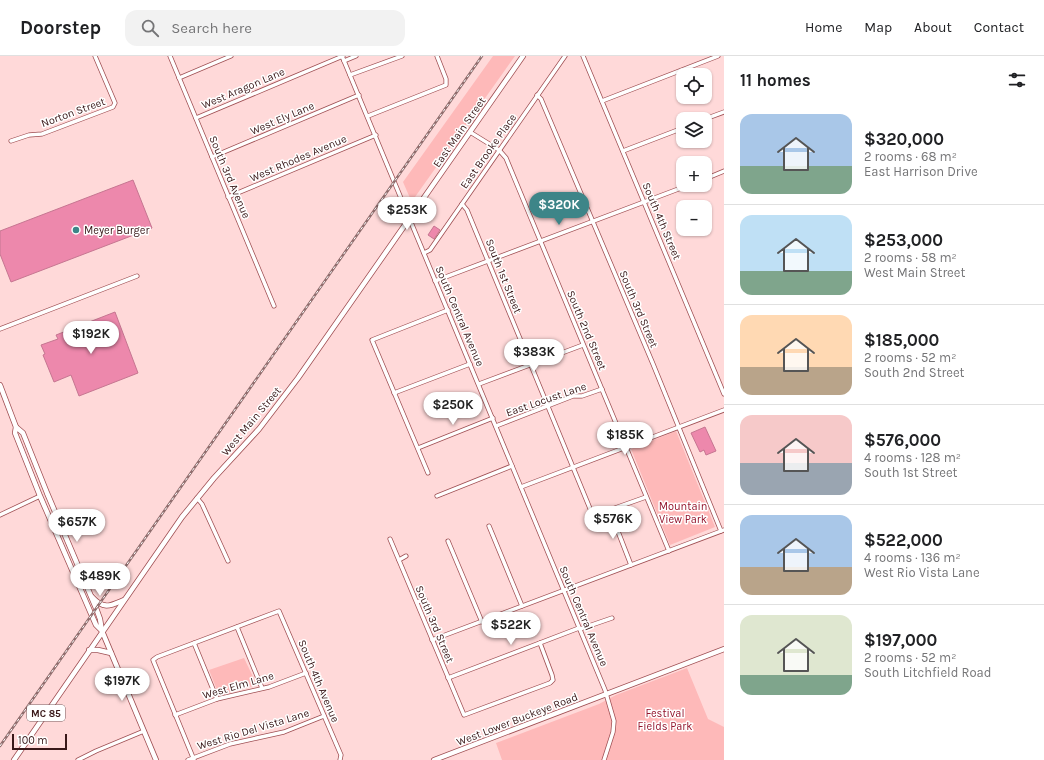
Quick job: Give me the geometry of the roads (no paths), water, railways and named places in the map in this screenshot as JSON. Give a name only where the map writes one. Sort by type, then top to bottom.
[{"type":"main road","name":"East Main Street","points":[[410,218],[523,56]]},
{"type":"main road","name":"West Main Street","points":[[102,631],[197,498],[259,429],[279,404],[410,218]]},
{"type":"main road","points":[[0,385],[16,427],[23,433],[46,493],[90,594],[100,619],[102,631],[156,760]]},
{"type":"main road","points":[[16,427],[14,434],[40,496],[96,626],[102,631]]},
{"type":"main road","points":[[14,434],[23,433]]},
{"type":"main road","points":[[40,496],[46,493]]},
{"type":"main road","points":[[90,594],[99,604],[105,606],[124,600]]},
{"type":"main road","name":"MC 85","points":[[14,760],[102,631]]},
{"type":"main road","name":"West Lower Buckeye Road","points":[[434,760],[724,649]]},
{"type":"main road","points":[[89,650],[111,652]]},
{"type":"street","name":"Norton Street","points":[[11,141],[29,135],[42,134],[113,107],[115,103],[95,56]]},
{"type":"street","name":"South 3rd Avenue","points":[[170,56],[274,306]]},
{"type":"street","points":[[179,78],[231,56]]},
{"type":"street","name":"South Central Avenue","points":[[343,56],[606,695],[614,721],[604,760]]},
{"type":"street","name":"West Aragon Lane","points":[[196,118],[343,56]]},
{"type":"street","points":[[344,61],[356,56]]},
{"type":"street","points":[[350,75],[402,56]]},
{"type":"street","points":[[368,116],[443,87],[447,82],[437,56]]},
{"type":"street","name":"East Brooke Place","points":[[424,253],[430,250],[565,56]]},
{"type":"street","name":"South 4th Street","points":[[583,56],[724,394]]},
{"type":"street","points":[[602,101],[718,56]]},
{"type":"street","name":"West Ely Lane","points":[[212,156],[359,95]]},
{"type":"street","name":"South 3rd Street","points":[[537,95],[541,99],[722,530]]},
{"type":"street","points":[[712,116],[724,112]]},
{"type":"street","points":[[623,151],[676,131]]},
{"type":"street","name":"South 2nd Street","points":[[470,132],[499,150],[506,158],[669,551]]},
{"type":"street","name":"West Rhodes Avenue","points":[[228,197],[376,135]]},
{"type":"street","points":[[712,176],[724,171]]},
{"type":"street","points":[[435,280],[676,190]]},
{"type":"street","name":"South 1st Street","points":[[462,204],[467,210],[592,511]]},
{"type":"street","points":[[0,329],[137,276]]},
{"type":"street","points":[[428,473],[372,340],[448,310]]},
{"type":"street","points":[[479,384],[531,366],[583,345]]},
{"type":"street","points":[[394,393],[470,364]]},
{"type":"street","points":[[719,382],[724,380]]},
{"type":"street","name":"East Locust Lane","points":[[496,426],[573,396],[582,396],[602,389]]},
{"type":"street","points":[[520,487],[724,410]]},
{"type":"street","points":[[418,448],[493,418]]},
{"type":"street","points":[[437,496],[512,466]]},
{"type":"street","points":[[0,515],[40,496]]},
{"type":"street","points":[[631,565],[612,516],[612,512],[615,508],[646,497]]},
{"type":"street","points":[[197,498],[202,504],[228,561]]},
{"type":"street","points":[[489,526],[522,606]]},
{"type":"street","points":[[432,640],[722,530]]},
{"type":"street","name":"South 3rd Street","points":[[390,539],[464,715],[550,683],[553,680],[552,675],[540,643]]},
{"type":"street","points":[[448,541],[482,622]]},
{"type":"street","points":[[399,560],[406,556]]},
{"type":"street","points":[[417,602],[425,599]]},
{"type":"street","name":"South 4th Avenue","points":[[237,627],[279,611],[341,759]]},
{"type":"street","points":[[448,678],[579,628],[612,618]]},
{"type":"street","points":[[193,759],[153,660],[237,627],[262,688]]},
{"type":"street","points":[[194,643],[217,699]]},
{"type":"street","name":"West Elm Lane","points":[[175,715],[217,699],[262,688],[306,673]]},
{"type":"street","name":"West Rio Del Vista Lane","points":[[188,760],[230,744],[284,732],[324,716]]},
{"type":"street","points":[[78,760],[96,750],[144,731]]},
{"type":"railway","points":[[0,746],[482,56]]},
{"type":"place","name":"Meyer Burger","points":[[76,230]]},
{"type":"park label","name":"Mountain View Park","points":[[683,512]]},
{"type":"park label","name":"Festival Fields Park","points":[[665,719]]}]
